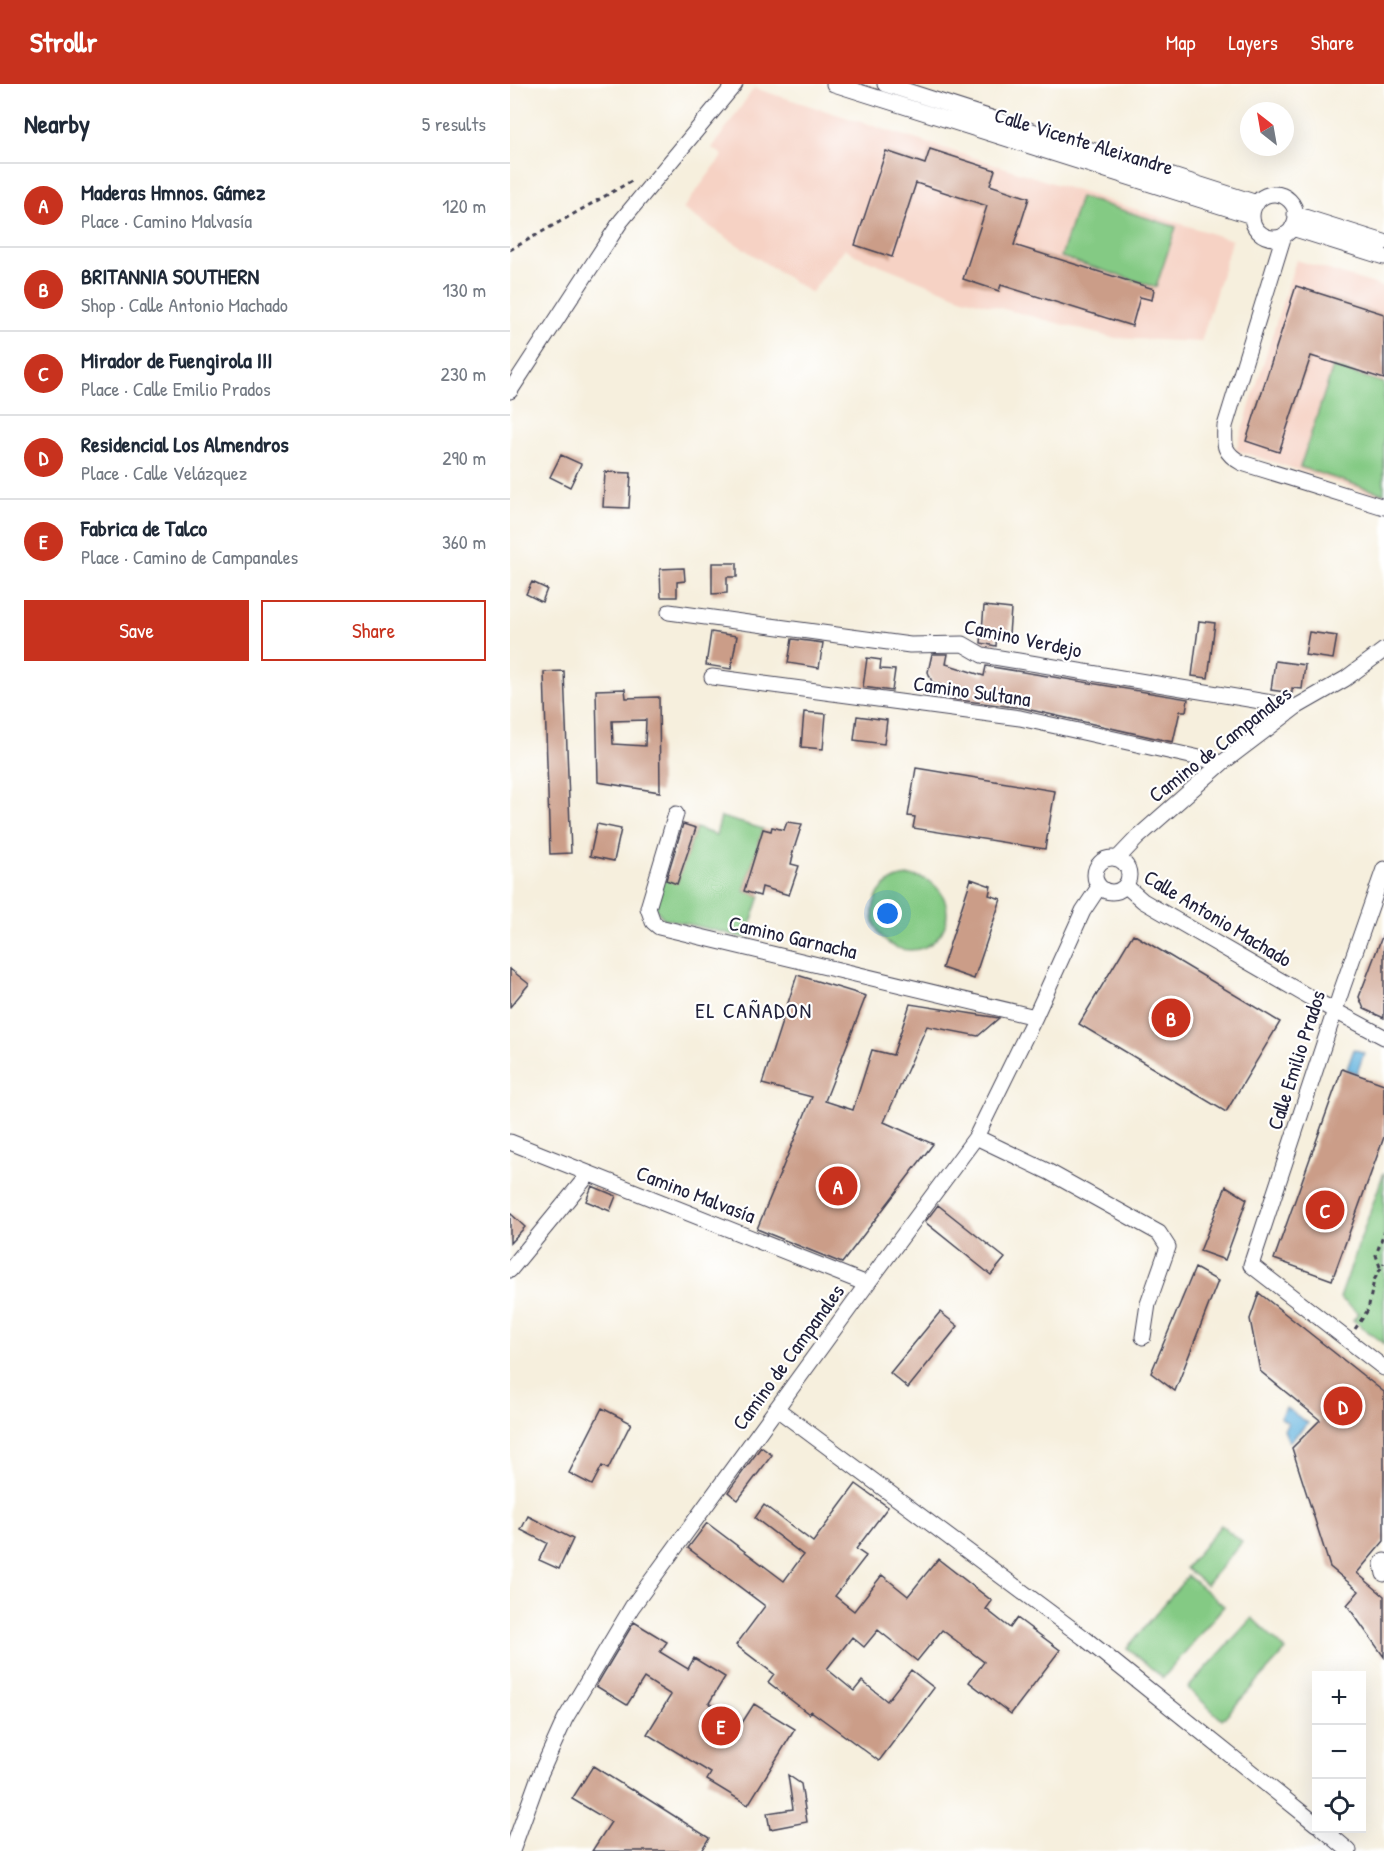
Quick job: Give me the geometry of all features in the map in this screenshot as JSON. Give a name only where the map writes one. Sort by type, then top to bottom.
[{"type":"street","points":[[510,391],[621,221],[735,84]]},
{"type":"street","name":"Calle Vicente Aleixandre","points":[[834,84],[1255,209]]},
{"type":"street","points":[[885,84],[1255,209]]},
{"type":"street","name":"Calle Vicente Aleixandre","points":[[1280,195],[1291,203],[1290,226],[1271,238],[1264,236],[1254,225],[1255,209],[1267,196],[1280,195]]},
{"type":"street","points":[[1384,242],[1290,226],[1225,426],[1224,444],[1233,458],[1242,463],[1384,507]]},
{"type":"street","name":"Calle Vicente Aleixandre","points":[[1290,226],[1384,257]]},
{"type":"street","name":"Camino Verdejo","points":[[669,612],[910,645],[963,644],[982,655],[1296,707]]},
{"type":"street","name":"Camino de Campanales","points":[[1117,859],[1138,837],[1222,763],[1296,707],[1345,679],[1384,650]]},
{"type":"street","name":"Camino Sultana","points":[[712,677],[1020,718],[1222,763]]},
{"type":"street","name":"Camino Garnacha","points":[[676,814],[648,908],[653,922],[659,927],[1035,1017]]},
{"type":"street","points":[[1106,859],[1117,859],[1125,864],[1128,868],[1129,880],[1126,886],[1116,892],[1099,887],[1095,877],[1097,866],[1106,859]]},
{"type":"street","name":"Calle Emilio Prados","points":[[1384,869],[1251,1265],[1384,1368]]},
{"type":"street","name":"Calle Antonio Machado","points":[[1126,886],[1143,901],[1384,1037]]},
{"type":"street","name":"Camino de Campanales","points":[[512,1851],[538,1779],[565,1719],[632,1607],[976,1137],[1035,1017],[1083,911],[1099,887]]},
{"type":"street","points":[[976,1137],[1049,1172],[1159,1233],[1165,1240],[1168,1247],[1148,1304],[1143,1337]]},
{"type":"street","name":"Camino Malvasía","points":[[510,1142],[588,1175],[867,1284]]},
{"type":"street","points":[[510,1270],[588,1175]]},
{"type":"street","points":[[777,1409],[1083,1637],[1312,1820]]},
{"type":"street","points":[[1384,1561],[1382,1564],[1384,1574]]},
{"type":"street","points":[[1328,1833],[1348,1851]]},
{"type":"path","points":[[510,250],[611,195],[639,177]]},
{"type":"path","points":[[1380,1267],[1376,1255],[1384,1232]]},
{"type":"path","points":[[1354,1330],[1368,1310],[1374,1280],[1384,1263]]},
{"type":"shaded area","points":[[754,88],[1232,240],[1201,342],[1113,338],[963,298],[855,255],[845,248],[811,293],[683,209],[723,155],[712,148]]},
{"type":"shaded area","points":[[1296,260],[1384,287],[1384,498],[1236,450]]},
{"type":"green space","points":[[1080,197],[1176,227],[1156,287],[1061,257]]},
{"type":"green space","points":[[1333,367],[1384,383],[1384,494],[1300,467]]},
{"type":"green space","points":[[721,817],[763,829],[744,891],[760,896],[746,938],[663,918],[655,908],[663,879],[677,883],[696,828],[716,835]]},
{"type":"green space","points":[[910,876],[924,879],[936,887],[944,899],[947,913],[944,927],[936,939],[924,947],[910,950],[896,947],[884,939],[876,927],[873,913],[876,899],[884,887],[896,879]]},
{"type":"green space","points":[[1384,1172],[1384,1344],[1353,1320],[1359,1313],[1340,1298]]},
{"type":"green space","points":[[1221,1525],[1242,1542],[1206,1585],[1186,1568]]},
{"type":"green space","points":[[1188,1576],[1224,1606],[1163,1678],[1127,1648]]},
{"type":"green space","points":[[1252,1618],[1286,1650],[1222,1720],[1188,1688]]},
{"type":"water","points":[[1354,1049],[1364,1053],[1357,1073],[1347,1069]]},
{"type":"water","points":[[1286,1408],[1308,1423],[1289,1442],[1284,1430],[1288,1423],[1280,1417]]},
{"type":"building","points":[[930,149],[995,170],[990,185],[1029,198],[1014,245],[1154,289],[1152,300],[1140,297],[1132,326],[1001,285],[999,291],[963,279],[987,206],[916,183],[892,257],[855,245],[886,151],[925,164]]},
{"type":"building","points":[[1296,286],[1384,314],[1384,379],[1311,356],[1279,452],[1246,441]]},
{"type":"building","points":[[561,455],[581,464],[570,487],[550,477]]},
{"type":"building","points":[[605,472],[631,473],[629,508],[603,507]]},
{"type":"building","points":[[712,563],[737,563],[737,577],[727,577],[727,593],[712,594]]},
{"type":"building","points":[[684,568],[685,581],[677,582],[677,597],[661,597],[660,569]]},
{"type":"building","points":[[532,582],[547,589],[542,602],[526,594]]},
{"type":"building","points":[[984,606],[1011,609],[1009,634],[997,633],[996,646],[981,643]]},
{"type":"building","points":[[1199,621],[1215,623],[1208,678],[1192,676]]},
{"type":"building","points":[[711,632],[737,636],[731,669],[706,665]]},
{"type":"building","points":[[1309,632],[1337,636],[1333,659],[1305,655]]},
{"type":"building","points":[[792,639],[823,643],[819,668],[788,663]]},
{"type":"building","points":[[932,654],[948,654],[946,664],[984,676],[986,666],[1188,699],[1186,711],[1180,711],[1173,742],[1022,708],[951,699],[954,692],[940,690],[941,685],[932,682],[928,672]]},
{"type":"building","points":[[867,658],[881,660],[880,669],[895,670],[892,691],[863,687]]},
{"type":"building","points":[[1275,661],[1305,665],[1302,689],[1292,688],[1292,693],[1271,690]]},
{"type":"building","points":[[564,671],[571,853],[550,854],[544,672]]},
{"type":"building","points":[[625,689],[626,698],[659,697],[660,792],[598,782],[596,690]],"holes":[[[646,720],[645,746],[613,744],[612,721]]]},
{"type":"building","points":[[804,712],[826,714],[823,749],[801,747]]},
{"type":"building","points":[[857,716],[887,720],[884,744],[854,740]]},
{"type":"building","points":[[916,768],[1055,791],[1045,849],[913,828],[915,817],[908,816]]},
{"type":"building","points":[[787,822],[802,824],[791,864],[799,866],[789,895],[762,887],[760,896],[744,891],[763,829],[771,831],[772,827],[784,830]]},
{"type":"building","points":[[597,824],[621,829],[614,861],[590,856]]},
{"type":"building","points":[[683,824],[696,828],[677,884],[666,880]]},
{"type":"building","points":[[971,879],[991,886],[989,895],[1001,899],[974,979],[942,968]]},
{"type":"building","points":[[1133,934],[1280,1022],[1226,1112],[1079,1024]]},
{"type":"building","points":[[1383,934],[1384,1018],[1364,1009],[1359,997]]},
{"type":"building","points":[[510,969],[529,984],[510,1007]]},
{"type":"building","points":[[797,975],[866,996],[825,1101],[853,1110],[872,1050],[893,1055],[910,1004],[999,1018],[978,1036],[927,1026],[884,1122],[933,1144],[842,1263],[757,1229],[812,1097],[762,1084]]},
{"type":"building","points":[[1342,1069],[1384,1084],[1384,1137],[1332,1280],[1274,1259]]},
{"type":"building","points":[[592,1186],[616,1196],[610,1211],[586,1201]]},
{"type":"building","points":[[1226,1186],[1247,1199],[1225,1260],[1200,1251]]},
{"type":"building","points":[[938,1205],[1005,1258],[991,1275],[925,1222]]},
{"type":"building","points":[[510,1213],[525,1227],[510,1243]]},
{"type":"building","points":[[1195,1268],[1218,1281],[1175,1391],[1151,1373]]},
{"type":"building","points":[[1259,1293],[1384,1392],[1384,1541],[1357,1573],[1384,1596],[1384,1657],[1347,1605],[1359,1591],[1330,1567],[1292,1448],[1320,1420],[1260,1371],[1250,1319]]},
{"type":"building","points":[[940,1312],[958,1326],[908,1388],[890,1373]]},
{"type":"building","points":[[602,1408],[631,1423],[608,1469],[602,1466],[592,1485],[569,1473]]},
{"type":"building","points":[[761,1447],[772,1455],[738,1500],[728,1492]]},
{"type":"building","points":[[856,1484],[888,1507],[856,1549],[866,1556],[835,1596],[854,1611],[882,1575],[908,1596],[938,1559],[992,1601],[986,1609],[1010,1628],[1017,1618],[1060,1650],[1011,1714],[969,1682],[984,1662],[942,1630],[917,1661],[878,1630],[864,1647],[852,1637],[827,1669],[854,1691],[862,1681],[887,1701],[911,1670],[934,1688],[879,1761],[811,1711],[809,1714],[768,1682],[774,1674],[736,1645],[765,1606],[688,1548],[707,1523],[784,1581],[803,1555],[755,1518],[764,1505],[813,1542]]},
{"type":"building","points":[[528,1516],[573,1539],[559,1569],[539,1560],[547,1543],[521,1530]]},
{"type":"building","points":[[634,1622],[667,1642],[660,1652],[688,1669],[694,1658],[725,1677],[709,1703],[742,1723],[754,1704],[795,1729],[748,1805],[707,1780],[711,1773],[647,1734],[671,1695],[644,1678],[627,1705],[596,1686]]},
{"type":"building","points":[[593,1766],[709,1838],[701,1851],[592,1851],[611,1822],[572,1799]]},
{"type":"building","points":[[788,1775],[801,1784],[807,1822],[770,1829],[767,1813],[793,1809]]},
{"type":"place","name":"BRITANNIA SOUTHERN","points":[[1171,1018]]},
{"type":"place","name":"Maderas Hmnos. Gámez","points":[[838,1186]]},
{"type":"place","name":"Mirador de Fuengirola III","points":[[1325,1210]]},
{"type":"place","name":"Residencial Los Almendros","points":[[1343,1406]]},
{"type":"place","name":"Fabrica de Talco","points":[[721,1726]]},
{"type":"district","name":"EL CAÑADON","points":[[754,1010]]}]
